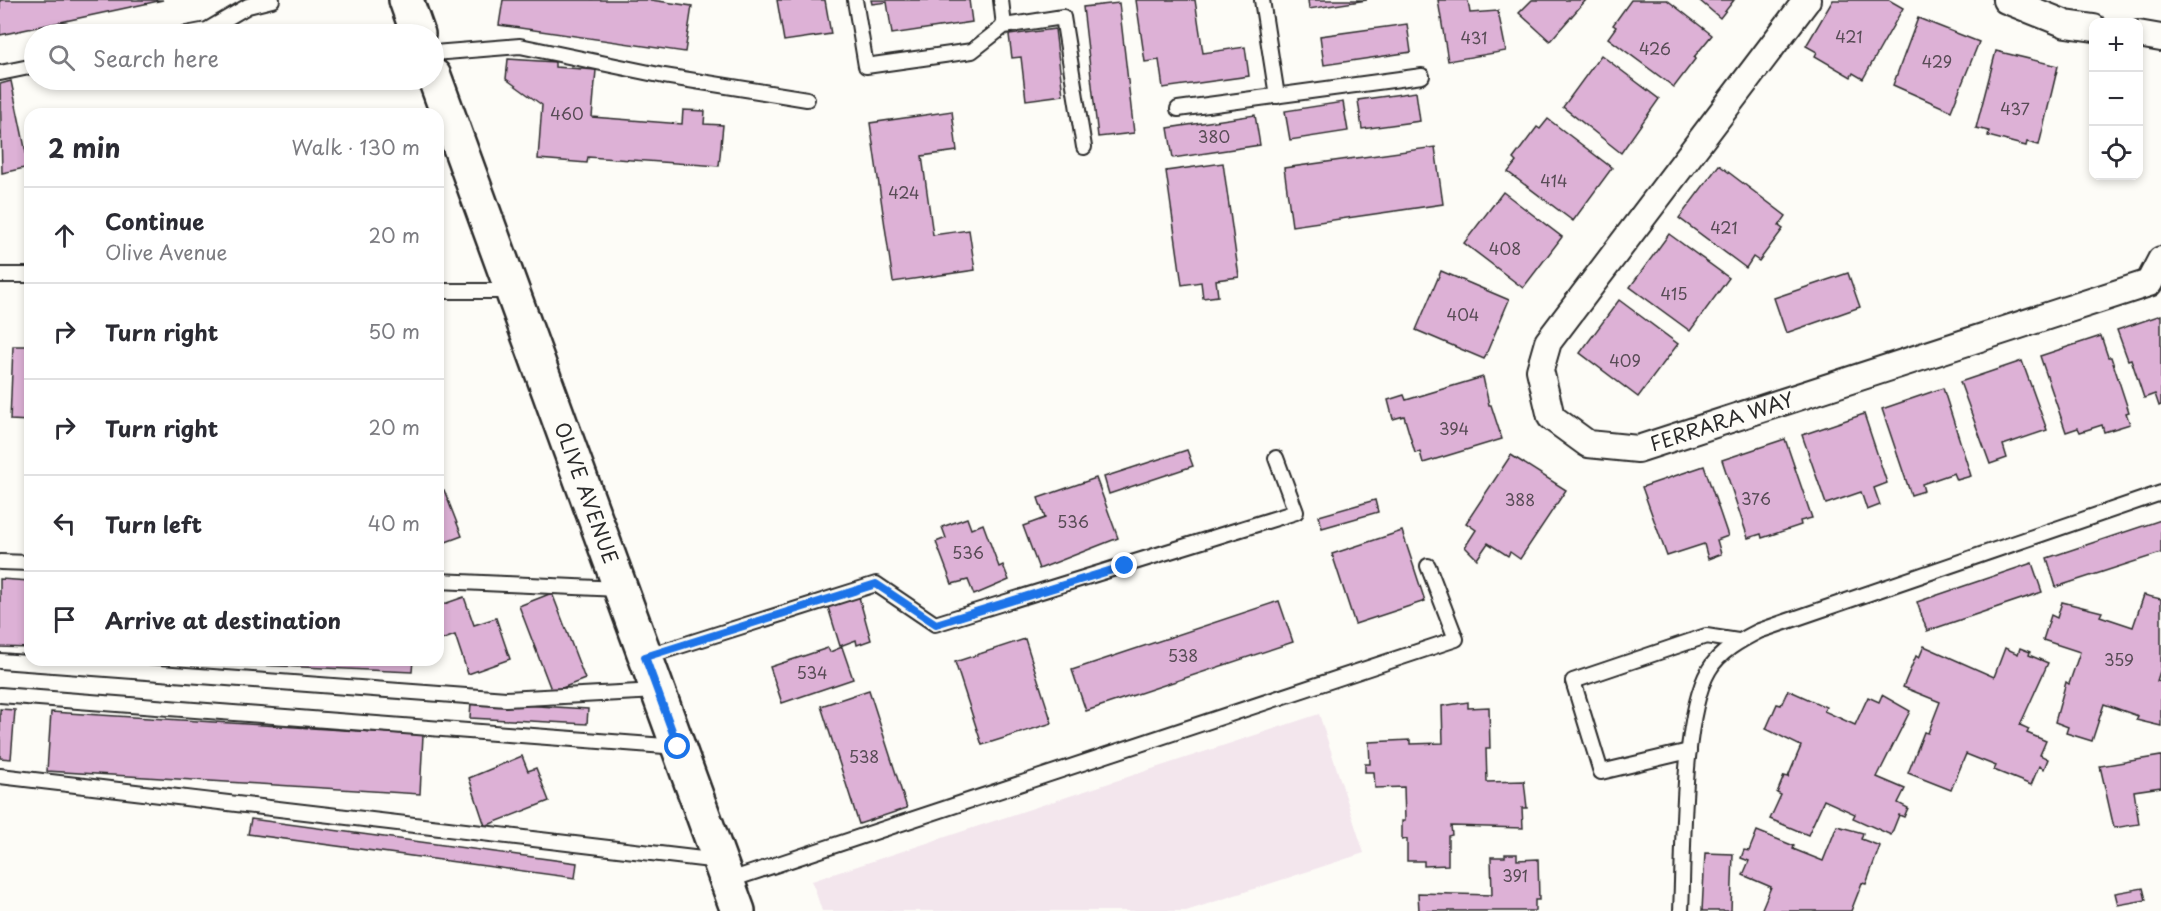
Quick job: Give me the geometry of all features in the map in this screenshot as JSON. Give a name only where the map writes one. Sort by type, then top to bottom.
[{"type":"main road","points":[[406,0],[414,24]]},
{"type":"main road","name":"OLIVE AVENUE","points":[[439,90],[728,884]]},
{"type":"street","name":"FERRARA WAY","points":[[1807,0],[1548,342],[1540,370],[1551,417],[1579,438],[1588,444],[1638,449],[2149,283],[2161,260]]},
{"type":"street","points":[[2006,0],[2066,24],[2089,27]]},
{"type":"street","points":[[2143,35],[2161,38]]},
{"type":"lane","points":[[217,24],[248,6],[272,0]]},
{"type":"lane","points":[[855,0],[866,66],[972,51],[1004,26],[1064,17],[1084,147]]},
{"type":"lane","points":[[1001,0],[1004,26]]},
{"type":"lane","points":[[1262,0],[1277,96]]},
{"type":"lane","points":[[444,51],[520,46],[664,76],[807,99]]},
{"type":"lane","points":[[0,73],[24,68]]},
{"type":"lane","points":[[1178,109],[1422,76]]},
{"type":"lane","points":[[0,275],[24,275]]},
{"type":"lane","points":[[444,291],[513,291]]},
{"type":"lane","points":[[645,657],[876,584],[936,624],[1155,557],[1296,512],[1276,458]]},
{"type":"lane","points":[[1681,911],[1689,751],[1698,693],[1709,669],[1738,641],[2161,493]]},
{"type":"lane","points":[[0,562],[24,563]]},
{"type":"lane","points":[[0,776],[728,884],[1455,639],[1428,566]]},
{"type":"lane","points":[[444,581],[620,589]]},
{"type":"lane","points":[[1689,751],[1600,772],[1573,681],[1706,636],[1738,641]]},
{"type":"lane","points":[[0,661],[24,663]]},
{"type":"lane","points":[[67,666],[506,699],[657,691]]},
{"type":"lane","points":[[0,695],[678,747]]},
{"type":"shaded area","points":[[1319,714],[1364,853],[1186,911],[822,911],[812,881]]},
{"type":"building","points":[[0,0],[163,0],[51,24],[24,24],[24,30],[0,35]]},
{"type":"building","points":[[503,0],[651,0],[692,6],[685,52],[499,25]]},
{"type":"building","points":[[777,0],[825,0],[831,34],[784,41]]},
{"type":"building","points":[[871,0],[969,0],[972,22],[892,34],[887,2],[872,4]]},
{"type":"building","points":[[1136,0],[1195,0],[1203,53],[1245,47],[1249,76],[1163,88],[1159,60],[1145,62]]},
{"type":"building","points":[[1308,0],[1367,0],[1309,9]]},
{"type":"building","points":[[1438,0],[1468,0],[1470,13],[1498,11],[1506,51],[1448,61]]},
{"type":"building","points":[[1532,0],[1586,0],[1550,41],[1519,13]]},
{"type":"building","points":[[1631,0],[1667,0],[1712,35],[1674,87],[1608,38],[1616,27],[1613,25]]},
{"type":"building","points":[[1699,0],[1734,0],[1720,18]]},
{"type":"building","points":[[1833,0],[1889,0],[1903,8],[1863,79],[1853,73],[1851,77],[1815,56],[1817,52],[1806,46]]},
{"type":"building","points":[[1119,3],[1134,133],[1098,137],[1083,7]]},
{"type":"building","points":[[1918,18],[1979,42],[1951,111],[1893,85]]},
{"type":"building","points":[[1407,24],[1411,52],[1324,65],[1320,36]]},
{"type":"building","points":[[1055,29],[1063,95],[1026,100],[1021,57],[1012,58],[1009,35]]},
{"type":"building","points":[[1996,51],[2058,66],[2039,145],[2027,142],[2026,146],[1988,136],[1989,131],[1976,128]]},
{"type":"building","points":[[1601,55],[1659,99],[1621,153],[1563,107]]},
{"type":"building","points":[[508,59],[555,62],[555,67],[596,70],[592,117],[682,124],[683,110],[705,111],[704,124],[723,125],[719,166],[588,157],[587,163],[538,159],[542,105],[506,79]]},
{"type":"building","points":[[11,81],[24,143],[24,168],[2,173],[0,84]]},
{"type":"building","points":[[1416,92],[1420,121],[1362,129],[1358,100]]},
{"type":"building","points":[[1343,102],[1348,131],[1290,140],[1285,111]]},
{"type":"building","points":[[952,111],[957,151],[922,156],[933,235],[969,230],[975,270],[893,282],[870,123]]},
{"type":"building","points":[[1255,115],[1260,145],[1173,158],[1168,128]]},
{"type":"building","points":[[1548,119],[1612,168],[1573,221],[1508,172],[1516,162],[1513,159],[1537,127],[1540,129]]},
{"type":"building","points":[[1435,147],[1443,204],[1292,226],[1284,168]]},
{"type":"building","points":[[1223,163],[1239,277],[1216,280],[1218,296],[1203,298],[1201,282],[1182,285],[1166,171]]},
{"type":"building","points":[[1719,165],[1786,216],[1779,226],[1783,229],[1759,261],[1753,257],[1746,268],[1679,218]]},
{"type":"building","points":[[1503,192],[1562,237],[1523,288],[1464,243]]},
{"type":"building","points":[[1669,234],[1729,278],[1690,331],[1630,287]]},
{"type":"building","points":[[1441,271],[1509,300],[1484,359],[1416,330]]},
{"type":"building","points":[[1848,273],[1860,307],[1786,333],[1774,298]]},
{"type":"building","points":[[1619,300],[1678,344],[1638,397],[1580,353]]},
{"type":"building","points":[[2161,315],[2161,405],[2159,406],[2155,394],[2144,398],[2131,359],[2128,360],[2117,330]]},
{"type":"building","points":[[2101,336],[2108,357],[2111,357],[2129,412],[2126,413],[2130,424],[2104,432],[2102,425],[2080,432],[2078,428],[2066,432],[2040,356]]},
{"type":"building","points":[[13,346],[24,346],[24,421],[10,420]]},
{"type":"building","points":[[2022,361],[2047,430],[2003,445],[2007,458],[1990,464],[1960,382]]},
{"type":"building","points":[[1483,377],[1489,405],[1491,405],[1502,439],[1423,463],[1420,452],[1415,453],[1404,416],[1393,419],[1388,400],[1404,395],[1406,400]]},
{"type":"building","points":[[1943,388],[1971,476],[1957,480],[1954,473],[1922,484],[1924,491],[1911,495],[1882,409]]},
{"type":"building","points":[[1864,414],[1887,483],[1874,488],[1880,505],[1867,510],[1861,492],[1826,504],[1802,435]]},
{"type":"building","points":[[1785,439],[1812,518],[1800,521],[1801,525],[1762,538],[1761,534],[1748,538],[1722,460]]},
{"type":"building","points":[[1187,450],[1193,466],[1109,494],[1104,477]]},
{"type":"building","points":[[1511,455],[1566,490],[1520,559],[1510,552],[1508,556],[1488,543],[1477,559],[1465,547],[1476,530],[1466,523]]},
{"type":"building","points":[[1704,466],[1728,536],[1717,540],[1721,554],[1708,559],[1704,544],[1667,556],[1642,487]]},
{"type":"building","points":[[1096,478],[1118,538],[1039,569],[1023,526],[1045,518],[1038,498]]},
{"type":"building","points":[[444,490],[462,536],[444,543]]},
{"type":"building","points":[[1375,500],[1378,512],[1322,528],[1319,516]]},
{"type":"building","points":[[967,518],[971,529],[983,524],[999,567],[1003,565],[1009,580],[974,595],[968,580],[952,584],[936,542],[946,538],[942,527]]},
{"type":"building","points":[[2161,520],[2161,553],[2056,587],[2047,558]]},
{"type":"building","points":[[1402,531],[1425,601],[1355,624],[1332,554]]},
{"type":"building","points":[[2032,563],[2042,592],[1927,631],[1917,602]]},
{"type":"building","points":[[0,579],[24,581],[24,648],[0,647]]},
{"type":"building","points":[[552,593],[585,679],[552,692],[519,606]]},
{"type":"building","points":[[2144,595],[2161,599],[2161,668],[2157,681],[2161,682],[2161,726],[2136,720],[2138,716],[2104,704],[2092,741],[2066,733],[2068,727],[2055,722],[2066,682],[2069,684],[2080,652],[2043,640],[2051,615],[2057,618],[2062,602],[2102,612],[2100,616],[2133,627]]},
{"type":"building","points":[[464,597],[474,625],[496,618],[510,659],[468,674],[455,635],[444,639],[444,604]]},
{"type":"building","points":[[859,597],[871,640],[857,645],[856,640],[840,646],[828,607]]},
{"type":"building","points":[[1279,601],[1293,642],[1086,711],[1072,670]]},
{"type":"building","points":[[1025,639],[1052,723],[982,745],[955,662]]},
{"type":"building","points":[[1924,646],[1994,677],[2005,648],[2018,654],[2020,648],[2030,652],[2029,655],[2048,663],[2020,725],[2029,729],[2027,733],[2046,741],[2040,755],[2048,759],[2044,769],[2039,766],[2031,785],[1994,770],[1996,766],[1966,754],[1951,790],[1908,773],[1924,732],[1928,733],[1940,702],[1903,687],[1916,656],[1919,658]]},
{"type":"building","points":[[842,647],[853,679],[782,703],[770,667],[828,648],[830,652]]},
{"type":"building","points":[[280,666],[412,666],[412,672]]},
{"type":"building","points":[[869,690],[907,808],[859,824],[821,706]]},
{"type":"building","points":[[1788,690],[1826,707],[1824,711],[1855,725],[1868,697],[1879,702],[1882,695],[1910,711],[1877,777],[1905,789],[1898,803],[1908,808],[1904,817],[1899,815],[1891,835],[1853,818],[1855,814],[1824,800],[1808,835],[1770,819],[1781,795],[1777,793],[1784,776],[1788,777],[1801,746],[1766,729],[1777,704],[1781,705]]},
{"type":"building","points":[[471,702],[588,709],[587,724],[470,718]]},
{"type":"building","points":[[1468,702],[1468,708],[1489,707],[1490,749],[1486,749],[1487,782],[1524,781],[1527,808],[1522,808],[1523,828],[1451,826],[1452,835],[1448,836],[1448,865],[1424,866],[1424,861],[1407,861],[1407,839],[1402,840],[1402,821],[1405,821],[1404,787],[1375,788],[1374,772],[1365,772],[1365,764],[1370,764],[1369,742],[1410,740],[1410,744],[1443,743],[1442,706]]},
{"type":"building","points":[[0,709],[15,710],[11,759],[0,758]]},
{"type":"building","points":[[51,712],[423,735],[420,794],[47,771]]},
{"type":"building","points":[[522,756],[528,771],[536,768],[549,801],[485,826],[469,778]]},
{"type":"building","points":[[2161,756],[2161,787],[2134,791],[2139,824],[2114,828],[2100,766]]},
{"type":"building","points":[[251,819],[577,863],[575,878],[248,834]]},
{"type":"building","points":[[1837,826],[1863,833],[1861,839],[1880,846],[1866,884],[1862,883],[1851,911],[1761,911],[1771,887],[1743,875],[1749,861],[1741,858],[1744,850],[1749,851],[1757,831],[1823,861]]},
{"type":"building","points":[[1705,853],[1733,854],[1731,911],[1702,911]]},
{"type":"building","points":[[1505,854],[1517,854],[1517,860],[1538,859],[1539,900],[1535,900],[1535,911],[1419,911],[1418,893],[1492,895],[1491,857],[1505,857]]},
{"type":"building","points":[[2143,888],[2146,900],[2118,905],[2115,893]]},
{"type":"route","points":[[678,747],[645,657],[876,584],[936,624],[1125,566]]}]
